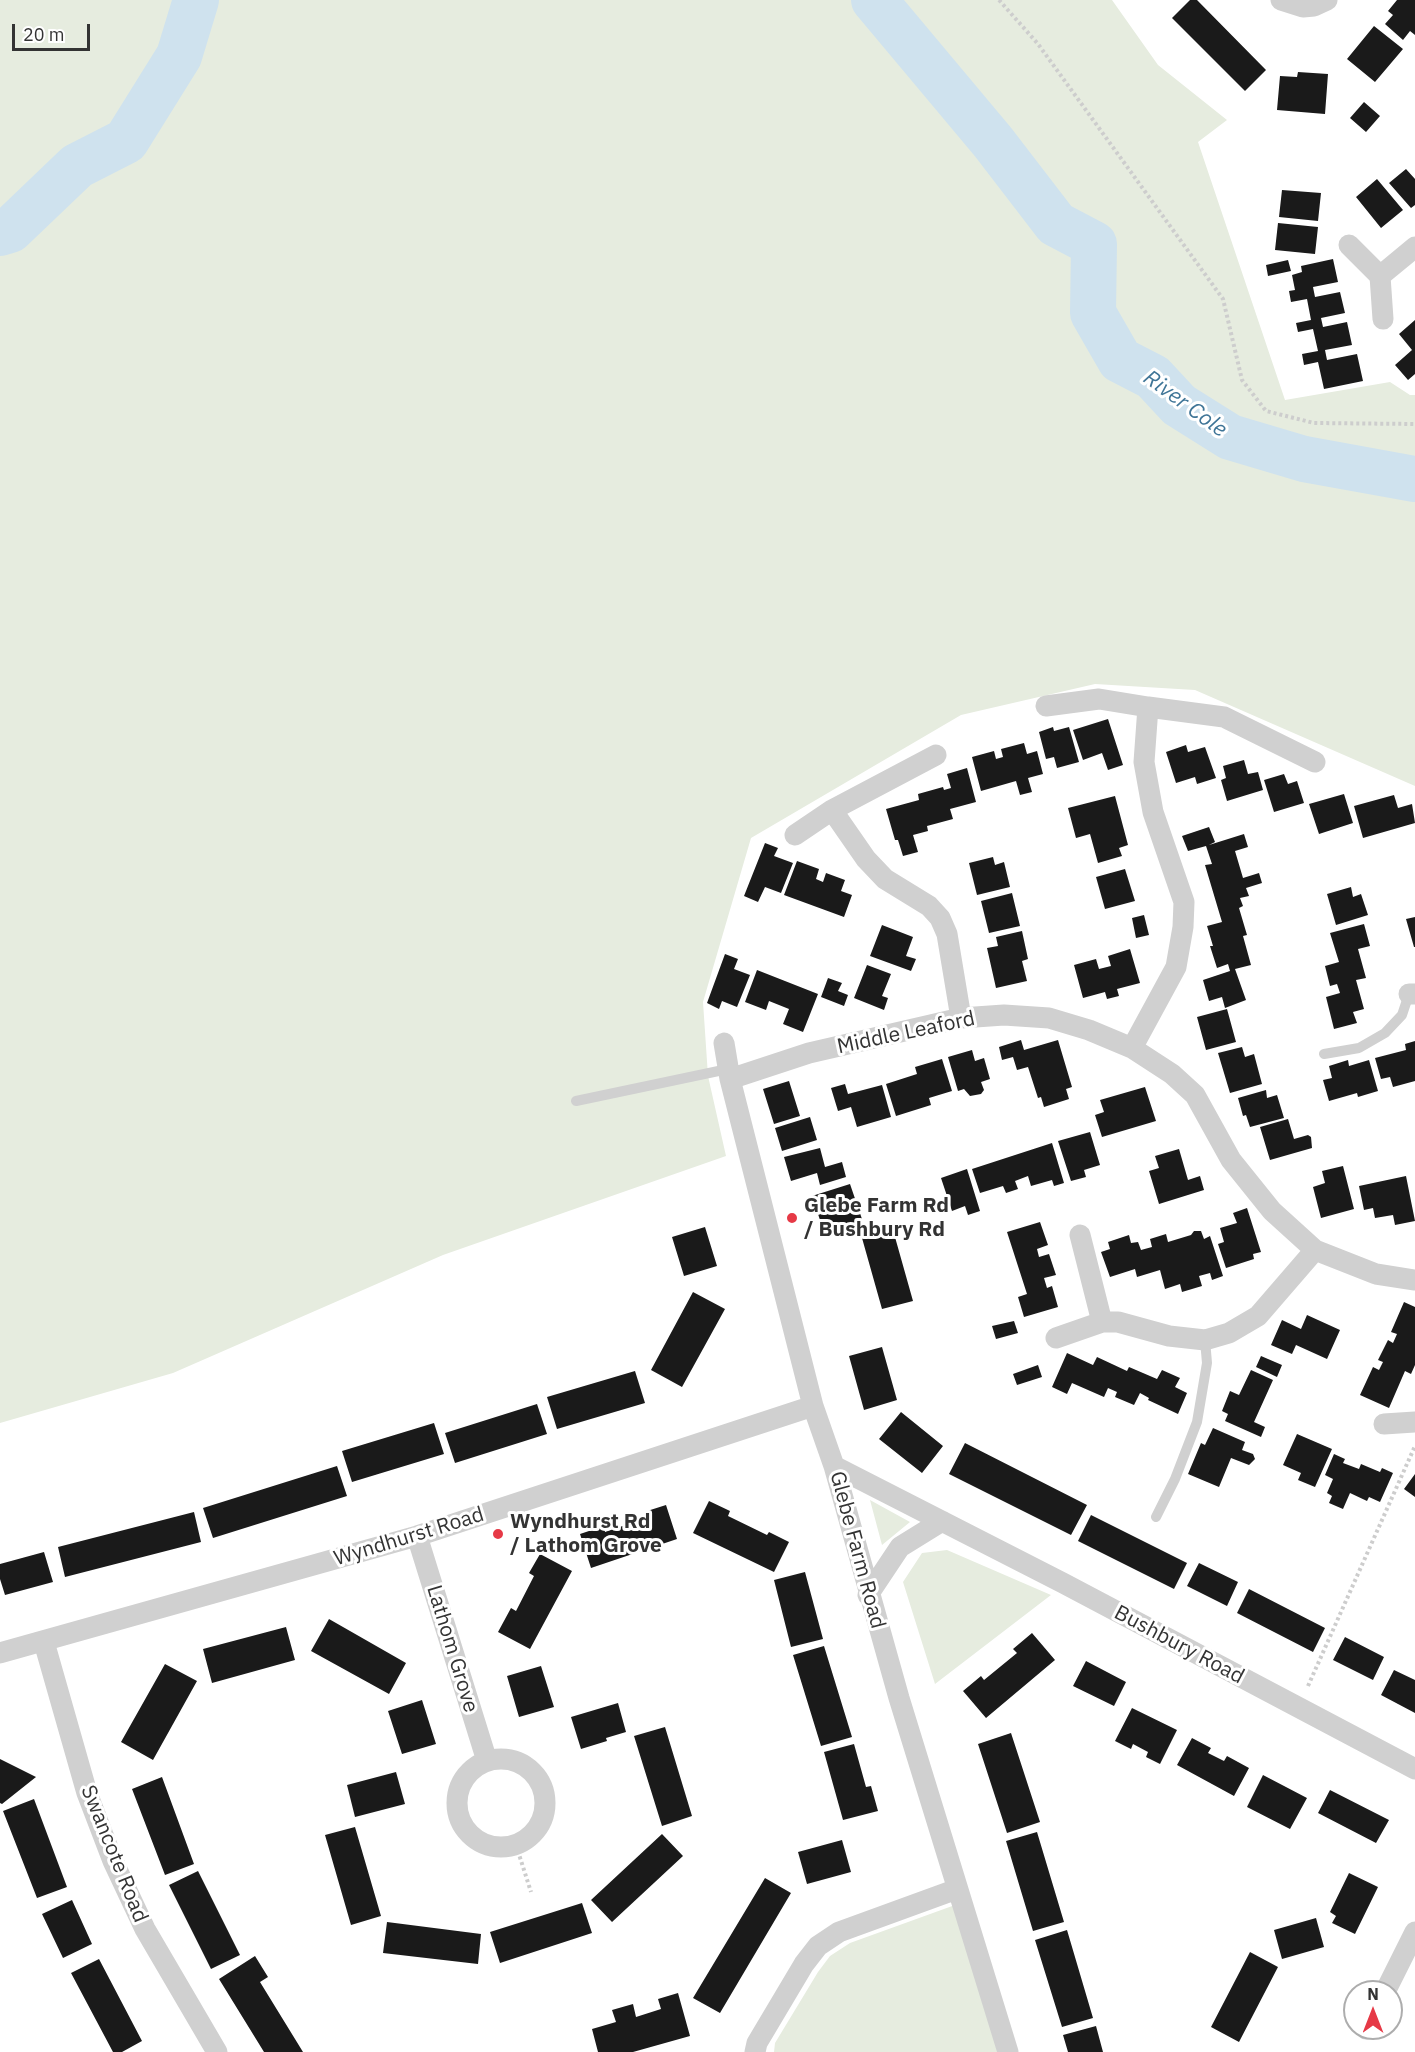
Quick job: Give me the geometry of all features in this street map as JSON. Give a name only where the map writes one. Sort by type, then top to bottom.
[{"type":"street","points":[[1281,0],[1303,7],[1314,6],[1327,0]]},
{"type":"street","points":[[1349,244],[1380,276],[1383,320]]},
{"type":"street","points":[[1380,276],[1415,247]]},
{"type":"street","points":[[1046,706],[1099,699],[1224,717],[1315,762]]},
{"type":"street","points":[[1132,1048],[1176,967],[1184,918],[1184,902],[1151,802],[1144,762],[1148,707]]},
{"type":"street","points":[[795,835],[832,810],[936,755]]},
{"type":"street","points":[[832,810],[866,859],[885,879],[928,906],[940,918],[947,934],[961,1018]]},
{"type":"street","name":"Middle Leaford","points":[[729,1074],[961,1018],[1004,1015],[1049,1018],[1089,1030],[1132,1048],[1172,1074],[1195,1095],[1231,1160],[1272,1211],[1315,1250],[1376,1274],[1415,1280]]},
{"type":"street","name":"Glebe Farm Road","points":[[724,1043],[729,1074],[813,1406],[834,1466],[868,1595],[1008,2052]]},
{"type":"street","points":[[1080,1235],[1102,1322]]},
{"type":"street","points":[[1056,1338],[1102,1322],[1118,1322],[1169,1336],[1205,1340],[1229,1333],[1258,1316],[1315,1250]]},
{"type":"street","name":"Wyndhurst Road","points":[[0,1653],[417,1536],[813,1406]]},
{"type":"street","points":[[1383,1424],[1415,1422]]},
{"type":"street","name":"Bushbury Road","points":[[834,1466],[1415,1769]]},
{"type":"street","points":[[868,1595],[900,1547],[942,1521]]},
{"type":"street","name":"Lathom Grove","points":[[417,1536],[487,1761]]},
{"type":"street","name":"Swancote Road","points":[[44,1642],[87,1793],[113,1861],[145,1929],[217,2052]]},
{"type":"street","points":[[501,1759],[527,1767],[543,1789],[546,1802],[541,1822],[528,1838],[516,1845],[502,1848],[488,1846],[465,1830],[459,1818],[456,1804],[458,1790],[475,1767],[487,1761],[501,1759]]},
{"type":"street","points":[[755,2052],[757,2043],[774,2013],[804,1964],[818,1946],[839,1932],[957,1889]]},
{"type":"street","points":[[1391,1980],[1415,1932]]},
{"type":"lane","points":[[1324,1054],[1359,1048],[1385,1033],[1402,1015],[1412,994]]},
{"type":"lane","points":[[576,1101],[729,1074]]},
{"type":"lane","points":[[1156,1517],[1175,1479],[1197,1422],[1207,1363],[1205,1340]]},
{"type":"path","points":[[999,0],[1038,44],[1223,298],[1242,380],[1266,411],[1314,423],[1415,424]]},
{"type":"path","points":[[1298,1708],[1415,1446]]},
{"type":"path","points":[[516,1845],[531,1892]]},
{"type":"shaded area","points":[[0,0],[1112,0],[1158,65],[1227,120],[1198,142],[1285,400],[1390,382],[1410,395],[1415,395],[1415,786],[1195,690],[1095,684],[961,715],[751,838],[703,1002],[708,1076],[726,1156],[443,1255],[173,1373],[0,1423]]},
{"type":"shaded area","points":[[870,1500],[910,1522],[882,1545]]},
{"type":"shaded area","points":[[947,1550],[1051,1595],[935,1684],[903,1582],[922,1553]]},
{"type":"shaded area","points":[[955,1905],[1002,2052],[774,2052],[775,2043],[830,1956],[850,1943]]},
{"type":"building","points":[[1190,0],[1197,0],[1266,70],[1245,91],[1172,18]]},
{"type":"building","points":[[1397,0],[1415,0],[1415,35],[1410,31],[1403,40],[1385,24],[1393,15],[1388,11]]},
{"type":"building","points":[[1374,26],[1403,49],[1375,82],[1347,59]]},
{"type":"building","points":[[1298,72],[1328,74],[1325,114],[1277,110],[1280,76],[1297,77]]},
{"type":"building","points":[[1364,102],[1380,116],[1366,132],[1350,118]]},
{"type":"building","points":[[1406,169],[1415,179],[1415,205],[1411,208],[1389,183]]},
{"type":"building","points":[[1377,179],[1403,210],[1381,228],[1356,197]]},
{"type":"building","points":[[1282,190],[1321,193],[1318,221],[1279,217]]},
{"type":"building","points":[[1278,223],[1318,227],[1315,254],[1275,250]]},
{"type":"building","points":[[1333,259],[1338,282],[1313,287],[1315,297],[1340,292],[1345,313],[1321,318],[1323,327],[1347,322],[1352,345],[1325,350],[1327,360],[1357,354],[1363,381],[1324,389],[1318,362],[1304,365],[1302,354],[1318,351],[1313,329],[1298,332],[1296,323],[1311,320],[1307,299],[1291,302],[1289,291],[1295,290],[1292,275],[1302,272],[1301,266]]},
{"type":"building","points":[[1288,260],[1291,271],[1268,276],[1266,265]]},
{"type":"building","points":[[1415,320],[1415,374],[1408,380],[1395,365],[1412,350],[1399,334]]},
{"type":"building","points":[[1108,719],[1123,765],[1108,770],[1102,753],[1083,760],[1073,730]]},
{"type":"building","points":[[1053,727],[1054,731],[1069,727],[1079,762],[1057,768],[1054,757],[1046,759],[1039,732]]},
{"type":"building","points":[[1024,743],[1027,754],[1037,751],[1043,774],[1028,778],[1032,792],[1020,795],[1016,781],[981,791],[972,757],[994,751],[996,759],[1003,757],[1001,749]]},
{"type":"building","points":[[1186,745],[1188,752],[1205,747],[1216,778],[1197,784],[1195,777],[1176,783],[1166,752]]},
{"type":"building","points":[[1244,760],[1248,774],[1258,772],[1263,790],[1227,801],[1221,780],[1226,778],[1223,766]]},
{"type":"building","points":[[967,768],[976,802],[950,809],[953,819],[927,826],[928,831],[913,835],[918,852],[903,856],[898,840],[895,840],[886,809],[919,800],[918,794],[943,787],[944,790],[951,788],[947,774]]},
{"type":"building","points":[[1284,774],[1288,784],[1297,781],[1304,803],[1274,812],[1264,780]]},
{"type":"building","points":[[1344,794],[1353,823],[1319,834],[1309,804]]},
{"type":"building","points":[[1394,795],[1398,808],[1412,804],[1415,823],[1363,838],[1354,806]]},
{"type":"building","points":[[1115,796],[1128,845],[1119,848],[1122,856],[1098,863],[1090,834],[1076,838],[1068,808]]},
{"type":"building","points":[[1209,827],[1215,842],[1209,845],[1244,834],[1248,847],[1235,851],[1243,878],[1259,873],[1262,883],[1246,888],[1249,896],[1240,898],[1243,906],[1239,908],[1247,935],[1243,936],[1251,965],[1235,969],[1246,1000],[1225,1008],[1222,997],[1209,1001],[1203,980],[1230,971],[1228,964],[1217,968],[1210,946],[1213,946],[1207,926],[1222,922],[1205,865],[1212,864],[1206,846],[1188,851],[1182,836]]},
{"type":"building","points":[[765,843],[778,848],[774,856],[793,863],[781,893],[765,887],[758,902],[744,896]]},
{"type":"building","points":[[993,857],[995,865],[1004,862],[1010,887],[977,895],[969,863]]},
{"type":"building","points":[[797,861],[819,869],[816,879],[823,882],[826,873],[845,880],[841,891],[852,895],[844,917],[784,895]]},
{"type":"building","points":[[1125,869],[1135,901],[1105,909],[1096,877]]},
{"type":"building","points":[[1351,887],[1353,897],[1361,894],[1368,915],[1336,925],[1327,894]]},
{"type":"building","points":[[1012,893],[1020,926],[989,933],[981,901]]},
{"type":"building","points":[[1144,915],[1149,935],[1136,938],[1132,918]]},
{"type":"building","points":[[1415,917],[1415,947],[1414,947],[1406,919]]},
{"type":"building","points":[[1364,924],[1370,946],[1358,949],[1366,978],[1356,980],[1364,1009],[1353,1012],[1357,1023],[1334,1029],[1326,997],[1340,993],[1337,984],[1330,986],[1325,966],[1339,962],[1330,933]]},
{"type":"building","points":[[882,925],[913,937],[906,956],[916,959],[911,971],[870,956]]},
{"type":"building","points":[[1022,931],[1028,959],[1022,961],[1027,981],[996,988],[987,948],[998,946],[996,937]]},
{"type":"building","points":[[1130,949],[1140,983],[1117,989],[1119,996],[1107,999],[1105,992],[1083,998],[1074,965],[1096,959],[1099,969],[1111,966],[1108,956]]},
{"type":"building","points":[[725,954],[738,959],[734,969],[750,975],[737,1007],[722,1001],[719,1009],[707,1003]]},
{"type":"building","points":[[867,965],[891,974],[882,996],[888,998],[884,1010],[854,998]]},
{"type":"building","points":[[757,970],[818,994],[803,1032],[783,1024],[789,1009],[769,1001],[766,1010],[745,1002]]},
{"type":"building","points":[[828,978],[842,983],[838,991],[848,995],[844,1006],[821,997]]},
{"type":"building","points":[[1227,1009],[1236,1042],[1206,1050],[1197,1017]]},
{"type":"building","points":[[1021,1040],[1024,1050],[1058,1040],[1072,1087],[1066,1089],[1069,1099],[1044,1107],[1041,1097],[1038,1098],[1028,1067],[1017,1070],[1013,1057],[1002,1060],[999,1047]]},
{"type":"building","points":[[1415,1041],[1415,1081],[1393,1087],[1390,1077],[1381,1079],[1375,1058],[1406,1050],[1405,1044]]},
{"type":"building","points":[[1242,1047],[1245,1057],[1254,1054],[1262,1084],[1230,1093],[1218,1053]]},
{"type":"building","points":[[972,1050],[975,1061],[984,1058],[990,1079],[981,1082],[984,1090],[981,1094],[970,1096],[964,1089],[958,1091],[948,1057]]},
{"type":"building","points":[[942,1059],[952,1091],[929,1098],[931,1105],[896,1116],[886,1084],[917,1074],[915,1067]]},
{"type":"building","points":[[1348,1060],[1349,1066],[1369,1060],[1378,1091],[1358,1097],[1357,1093],[1329,1101],[1323,1080],[1332,1078],[1329,1066]]},
{"type":"building","points":[[789,1081],[800,1116],[774,1124],[763,1089]]},
{"type":"building","points":[[845,1084],[848,1094],[882,1085],[891,1117],[857,1127],[851,1107],[838,1111],[831,1088]]},
{"type":"building","points":[[1145,1087],[1156,1121],[1102,1137],[1095,1115],[1104,1112],[1100,1100]]},
{"type":"building","points":[[1266,1090],[1267,1098],[1277,1095],[1284,1118],[1250,1127],[1246,1115],[1243,1116],[1238,1098]]},
{"type":"building","points":[[810,1117],[817,1140],[782,1151],[775,1128]]},
{"type":"building","points":[[1288,1119],[1294,1139],[1308,1135],[1311,1137],[1312,1148],[1270,1160],[1260,1127]]},
{"type":"building","points":[[1090,1132],[1100,1165],[1084,1170],[1086,1177],[1071,1181],[1058,1141]]},
{"type":"building","points":[[1052,1143],[1064,1183],[1054,1186],[1052,1180],[1031,1186],[1028,1176],[1015,1181],[1018,1189],[1006,1193],[1003,1186],[980,1193],[972,1169]]},
{"type":"building","points":[[820,1148],[825,1167],[842,1162],[846,1177],[820,1185],[817,1173],[791,1181],[784,1157]]},
{"type":"building","points":[[1179,1149],[1188,1180],[1200,1176],[1204,1190],[1159,1204],[1149,1171],[1159,1168],[1155,1156]]},
{"type":"building","points":[[1343,1166],[1354,1209],[1321,1218],[1313,1187],[1325,1183],[1322,1171]]},
{"type":"building","points":[[967,1169],[980,1211],[968,1215],[965,1206],[952,1211],[941,1178]]},
{"type":"building","points":[[1406,1176],[1415,1221],[1395,1225],[1393,1215],[1375,1218],[1373,1208],[1364,1210],[1359,1186]]},
{"type":"building","points":[[850,1184],[863,1222],[825,1235],[812,1196]]},
{"type":"building","points":[[1247,1208],[1261,1252],[1253,1254],[1254,1259],[1226,1268],[1218,1244],[1224,1242],[1220,1228],[1237,1223],[1233,1213]]},
{"type":"building","points":[[1040,1222],[1048,1245],[1037,1249],[1039,1257],[1049,1254],[1056,1275],[1044,1278],[1047,1288],[1052,1286],[1058,1307],[1024,1317],[1018,1297],[1027,1294],[1007,1232]]},
{"type":"building","points":[[705,1227],[717,1266],[684,1276],[672,1237]]},
{"type":"building","points":[[893,1230],[913,1301],[882,1309],[862,1238]]},
{"type":"building","points":[[1194,1231],[1201,1231],[1204,1239],[1210,1236],[1223,1276],[1212,1280],[1210,1273],[1199,1276],[1202,1286],[1182,1292],[1180,1284],[1165,1289],[1160,1270],[1137,1277],[1135,1269],[1110,1277],[1101,1252],[1110,1249],[1108,1242],[1129,1235],[1131,1243],[1138,1242],[1141,1250],[1152,1247],[1150,1239],[1166,1234],[1168,1242],[1191,1235]]},
{"type":"building","points":[[693,1292],[725,1309],[682,1387],[651,1370]]},
{"type":"building","points":[[1404,1302],[1415,1307],[1415,1365],[1411,1374],[1405,1371],[1389,1408],[1360,1395],[1373,1367],[1379,1370],[1383,1362],[1378,1360],[1388,1340],[1393,1343],[1397,1334],[1391,1332]]},
{"type":"building","points":[[1307,1315],[1340,1330],[1327,1359],[1296,1345],[1292,1354],[1271,1345],[1282,1320],[1301,1329]]},
{"type":"building","points":[[1014,1321],[1018,1333],[996,1339],[992,1326]]},
{"type":"building","points":[[882,1347],[897,1400],[864,1410],[849,1356]]},
{"type":"building","points":[[1067,1353],[1093,1365],[1097,1357],[1127,1371],[1129,1367],[1157,1379],[1162,1370],[1180,1378],[1175,1387],[1187,1393],[1178,1414],[1148,1400],[1149,1398],[1140,1393],[1134,1405],[1115,1397],[1117,1392],[1108,1388],[1104,1397],[1072,1383],[1067,1394],[1052,1387]]},
{"type":"building","points":[[1261,1356],[1282,1365],[1277,1377],[1256,1367]]},
{"type":"building","points":[[1038,1365],[1042,1377],[1017,1385],[1013,1374]]},
{"type":"building","points":[[1251,1370],[1273,1380],[1254,1422],[1265,1427],[1261,1437],[1225,1421],[1228,1414],[1222,1411],[1230,1391],[1239,1395]]},
{"type":"building","points":[[635,1371],[645,1403],[557,1429],[547,1397]]},
{"type":"building","points":[[537,1404],[547,1434],[455,1463],[445,1433]]},
{"type":"building","points":[[901,1412],[943,1446],[922,1473],[879,1439]]},
{"type":"building","points":[[434,1423],[444,1454],[352,1482],[342,1451]]},
{"type":"building","points":[[1213,1428],[1245,1442],[1242,1450],[1253,1454],[1255,1459],[1249,1465],[1231,1458],[1219,1487],[1188,1474],[1201,1443],[1205,1445]]},
{"type":"building","points":[[1297,1434],[1332,1449],[1315,1487],[1298,1480],[1301,1473],[1283,1465]]},
{"type":"building","points":[[965,1443],[1087,1505],[1071,1535],[949,1474]]},
{"type":"building","points":[[1334,1454],[1345,1459],[1343,1463],[1359,1469],[1361,1464],[1380,1472],[1382,1468],[1393,1473],[1380,1502],[1369,1497],[1367,1501],[1350,1493],[1343,1509],[1329,1503],[1332,1496],[1327,1493],[1333,1479],[1325,1475]]},
{"type":"building","points":[[337,1466],[347,1496],[213,1538],[203,1508]]},
{"type":"building","points":[[1415,1474],[1415,1497],[1404,1489]]},
{"type":"building","points":[[709,1501],[730,1511],[728,1516],[767,1535],[769,1532],[789,1542],[774,1572],[693,1533]]},
{"type":"building","points":[[666,1505],[677,1539],[591,1568],[580,1534],[604,1526],[605,1532],[646,1518],[644,1512]]},
{"type":"building","points":[[194,1512],[201,1542],[65,1577],[58,1547]]},
{"type":"building","points":[[1091,1515],[1187,1563],[1174,1589],[1078,1541]]},
{"type":"building","points":[[44,1552],[53,1582],[5,1595],[0,1579],[0,1564]]},
{"type":"building","points":[[540,1554],[572,1571],[530,1649],[498,1632],[511,1608],[516,1611],[534,1576],[529,1573]]},
{"type":"building","points":[[1199,1563],[1238,1582],[1227,1606],[1187,1586]]},
{"type":"building","points":[[805,1572],[823,1639],[791,1647],[774,1580]]},
{"type":"building","points":[[1249,1589],[1325,1628],[1313,1652],[1237,1613]]},
{"type":"building","points":[[329,1619],[406,1663],[389,1694],[311,1651]]},
{"type":"building","points":[[286,1627],[295,1660],[212,1683],[203,1649]]},
{"type":"building","points":[[1032,1633],[1055,1660],[986,1718],[963,1691],[981,1676],[984,1680],[1017,1653],[1013,1649]]},
{"type":"building","points":[[1345,1637],[1384,1657],[1373,1680],[1333,1660]]},
{"type":"building","points":[[824,1646],[852,1737],[821,1746],[793,1655]]},
{"type":"building","points":[[1086,1661],[1126,1682],[1114,1706],[1073,1686]]},
{"type":"building","points":[[165,1664],[197,1681],[153,1760],[121,1742]]},
{"type":"building","points":[[541,1666],[554,1707],[519,1717],[507,1676]]},
{"type":"building","points":[[1394,1670],[1415,1680],[1415,1713],[1381,1695]]},
{"type":"building","points":[[422,1700],[436,1744],[402,1754],[388,1711]]},
{"type":"building","points":[[618,1703],[626,1732],[581,1749],[571,1717]]},
{"type":"building","points":[[1132,1708],[1177,1730],[1160,1764],[1146,1757],[1148,1752],[1133,1744],[1131,1749],[1115,1741]]},
{"type":"building","points":[[665,1727],[692,1816],[662,1826],[634,1736]]},
{"type":"building","points":[[1011,1733],[1040,1822],[1007,1833],[978,1744]]},
{"type":"building","points":[[1192,1738],[1211,1748],[1208,1753],[1224,1761],[1227,1756],[1249,1768],[1234,1796],[1177,1765]]},
{"type":"building","points":[[854,1744],[866,1787],[871,1786],[878,1811],[843,1820],[824,1752]]},
{"type":"building","points":[[0,1759],[36,1777],[2,1804],[0,1803]]},
{"type":"building","points":[[396,1772],[405,1804],[355,1817],[347,1785]]},
{"type":"building","points":[[1263,1775],[1307,1798],[1290,1829],[1247,1807]]},
{"type":"building","points":[[162,1777],[194,1864],[165,1875],[132,1789]]},
{"type":"building","points":[[1330,1790],[1389,1820],[1376,1843],[1318,1813]]},
{"type":"building","points":[[34,1799],[67,1887],[37,1898],[3,1811]]},
{"type":"building","points":[[355,1827],[381,1916],[351,1925],[325,1835]]},
{"type":"building","points":[[1037,1832],[1064,1922],[1033,1931],[1006,1841]]},
{"type":"building","points":[[662,1834],[683,1856],[612,1922],[591,1900]]},
{"type":"building","points":[[842,1840],[851,1872],[807,1884],[798,1852]]},
{"type":"building","points":[[198,1871],[240,1955],[211,1969],[169,1885]]},
{"type":"building","points":[[1349,1873],[1378,1887],[1355,1934],[1332,1923],[1336,1916],[1330,1912]]},
{"type":"building","points":[[765,1878],[791,1893],[720,2013],[693,1998]]},
{"type":"building","points":[[72,1900],[92,1944],[63,1958],[42,1914]]},
{"type":"building","points":[[582,1903],[592,1933],[500,1963],[490,1932]]},
{"type":"building","points":[[1316,1918],[1324,1947],[1282,1959],[1274,1930]]},
{"type":"building","points":[[387,1922],[481,1934],[478,1964],[383,1953]]},
{"type":"building","points":[[1067,1930],[1093,2018],[1062,2027],[1035,1940]]},
{"type":"building","points":[[1250,1952],[1278,1967],[1239,2042],[1211,2027]]},
{"type":"building","points":[[255,1956],[268,1977],[260,1982],[303,2052],[264,2052],[219,1979]]},
{"type":"building","points":[[99,1959],[142,2041],[122,2052],[113,2052],[71,1973]]},
{"type":"building","points":[[678,1993],[690,2036],[633,2052],[598,2052],[592,2029],[616,2022],[612,2010],[633,2004],[636,2017],[661,2009],[658,1999]]},
{"type":"building","points":[[1096,2026],[1103,2052],[1068,2052],[1063,2035]]},
{"type":"waterway","name":"River Cole","points":[[0,233],[10,230],[77,166],[126,141],[179,56],[196,0]]},
{"type":"waterway","name":"River Cole","points":[[874,0],[993,142],[1056,224],[1094,244],[1093,313],[1120,360],[1153,377],[1179,405],[1230,437],[1304,459],[1415,479]]},
{"type":"place","name":"Glebe Farm Rd / Bushbury Rd","points":[[792,1218]]},
{"type":"place","name":"Wyndhurst Rd / Lathom Grove","points":[[498,1534]]}]
